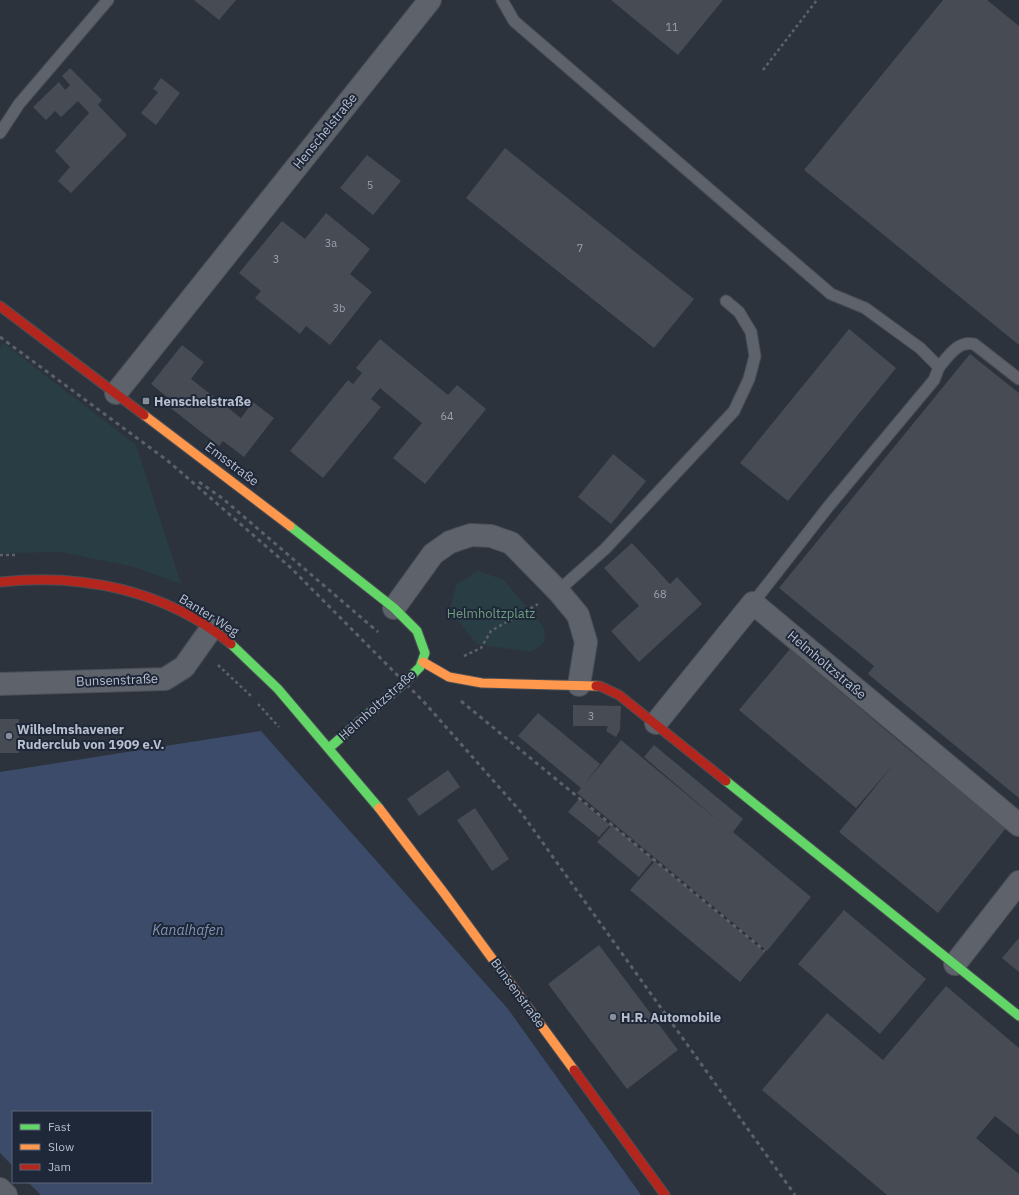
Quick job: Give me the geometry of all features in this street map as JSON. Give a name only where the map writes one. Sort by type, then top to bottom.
[{"type":"street","name":"Henschelstraße","points":[[116,393],[430,0]]},
{"type":"street","name":"Emsstraße","points":[[0,306],[245,490],[394,608],[417,631],[425,653],[423,662]]},
{"type":"street","points":[[394,608],[433,554],[450,542],[471,535],[491,536],[510,543],[558,591],[578,615],[586,642],[579,685]]},
{"type":"street","name":"Banter Weg","points":[[0,582],[53,578],[89,581],[125,589],[172,606],[211,629],[239,650],[279,691],[368,793]]},
{"type":"street","points":[[656,723],[753,603]]},
{"type":"street","name":"Helmholtzstraße","points":[[753,603],[1019,825]]},
{"type":"street","name":"Bunsenstraße","points":[[0,684],[165,679],[184,667],[211,629]]},
{"type":"street","points":[[423,662],[450,677],[482,684],[600,686],[619,695],[656,723],[1019,1016]]},
{"type":"street","name":"Helmholtzstraße","points":[[329,748],[405,682],[423,662]]},
{"type":"street","name":"Bunsenstraße","points":[[368,793],[413,849],[665,1195]]},
{"type":"street","points":[[955,964],[1019,882]]},
{"type":"street","points":[[0,1189],[6,1195]]},
{"type":"lane","points":[[0,133],[19,104],[108,0]]},
{"type":"lane","points":[[502,0],[514,21],[831,294],[865,308],[920,348],[939,367]]},
{"type":"lane","points":[[558,591],[605,549],[734,411],[749,379],[755,356],[751,332],[738,312],[726,301]]},
{"type":"lane","points":[[753,603],[828,507],[934,380],[939,367],[958,346],[968,343],[974,344],[1019,379]]},
{"type":"path","points":[[763,70],[817,0]]},
{"type":"path","points":[[459,659],[481,648],[491,631],[558,591]]},
{"type":"path","points":[[198,647],[253,698],[284,732]]},
{"type":"green space","points":[[3,343],[136,445],[181,584],[135,567],[61,552],[0,553],[0,348]]},
{"type":"green space","name":"Helmholtzplatz","points":[[478,571],[504,580],[544,628],[545,642],[531,652],[477,644],[450,611],[456,585]]},
{"type":"water","name":"Kanalhafen","points":[[261,731],[508,1009],[641,1195],[41,1195],[29,1183],[152,1183],[152,1111],[12,1111],[12,1165],[0,1153],[0,772]]},
{"type":"building","points":[[194,0],[236,0],[219,20]]},
{"type":"building","points":[[611,0],[723,0],[678,55]]},
{"type":"building","points":[[943,0],[987,0],[1019,26],[1019,345],[804,170]]},
{"type":"building","points":[[70,68],[102,100],[98,105],[127,135],[71,193],[58,181],[70,167],[55,151],[89,113],[78,101],[61,117],[55,111],[46,120],[33,107],[59,82],[65,90],[70,85],[62,76]]},
{"type":"building","points":[[161,78],[180,93],[156,125],[141,113],[158,92],[153,89]]},
{"type":"building","points":[[505,148],[694,299],[654,348],[466,198]]},
{"type":"building","points":[[367,155],[401,181],[373,215],[340,188]]},
{"type":"building","points":[[326,213],[370,249],[350,274],[372,292],[330,345],[306,326],[300,334],[255,298],[261,291],[239,273],[282,221],[305,239]]},
{"type":"building","points":[[849,329],[896,368],[788,501],[740,463]]},
{"type":"building","points":[[380,339],[448,395],[457,385],[486,409],[425,484],[393,458],[422,423],[380,388],[371,399],[381,407],[323,478],[290,451],[348,380],[353,384],[362,373],[356,368]]},
{"type":"building","points":[[182,345],[204,362],[191,379],[241,418],[253,402],[274,418],[244,457],[223,441],[219,446],[168,406],[172,401],[151,384]]},
{"type":"building","points":[[970,354],[1019,393],[1019,798],[868,674],[874,666],[779,588]]},
{"type":"building","points":[[613,454],[646,481],[611,524],[578,497]]},
{"type":"building","points":[[632,543],[670,584],[677,577],[702,604],[639,662],[611,631],[639,606],[604,568]]},
{"type":"building","points":[[790,649],[907,748],[1006,828],[938,913],[839,832],[893,765],[856,808],[739,710]]},
{"type":"building","points":[[573,705],[621,706],[620,730],[616,737],[606,731],[608,726],[573,726]]},
{"type":"building","points":[[538,713],[600,764],[584,785],[621,740],[721,823],[644,757],[654,745],[743,819],[733,832],[811,897],[767,951],[577,793],[581,788],[518,736]]},
{"type":"building","name":"Wilhelmshavener Ruderclub von 1909 e.V.","points":[[0,719],[19,719],[19,753],[0,753]]},
{"type":"building","points":[[448,770],[460,787],[419,816],[407,799]]},
{"type":"building","points":[[579,799],[610,825],[599,837],[568,812]]},
{"type":"building","points":[[475,808],[509,859],[492,871],[457,820]]},
{"type":"building","points":[[612,825],[653,860],[639,877],[597,842]]},
{"type":"building","points":[[655,861],[765,952],[740,982],[630,890]]},
{"type":"building","points":[[844,910],[926,979],[880,1034],[798,964]]},
{"type":"building","points":[[1019,938],[1019,972],[1002,958]]},
{"type":"building","name":"H.R. Automobile","points":[[599,945],[678,1050],[627,1089],[548,984]]},
{"type":"building","points":[[946,986],[1019,1048],[1019,1135],[995,1116],[976,1138],[1019,1174],[1019,1195],[887,1195],[762,1090],[827,1013],[883,1060]]},
{"type":"railway","points":[[0,337],[168,461],[291,568],[423,701],[520,811],[795,1195]]},
{"type":"railway","points":[[199,482],[222,498],[378,632]]},
{"type":"railway","points":[[461,701],[765,951]]},
{"type":"traffic: fast","points":[[290,526],[394,608],[417,631],[425,653],[420,667],[405,682],[329,748]]},
{"type":"traffic: fast","points":[[231,644],[278,689],[379,808]]},
{"type":"traffic: fast","points":[[726,781],[1019,1016]]},
{"type":"traffic: slow","points":[[144,415],[290,526]]},
{"type":"traffic: slow","points":[[423,662],[449,677],[482,683],[596,686]]},
{"type":"traffic: slow","points":[[379,808],[444,893],[574,1070]]},
{"type":"traffic: jam","points":[[0,306],[144,415]]},
{"type":"traffic: jam","points":[[0,582],[62,580],[92,583],[122,589],[151,598],[179,610],[206,625],[231,644]]},
{"type":"traffic: jam","points":[[596,686],[600,686],[619,695],[726,781]]},
{"type":"traffic: jam","points":[[574,1070],[665,1195]]},
{"type":"place","name":"Henschelstraße","points":[[146,401]]},
{"type":"place","name":"Wilhelmshavener Ruderclub von 1909 e.V.","points":[[9,736]]},
{"type":"place","name":"H.R. Automobile","points":[[613,1017]]}]
